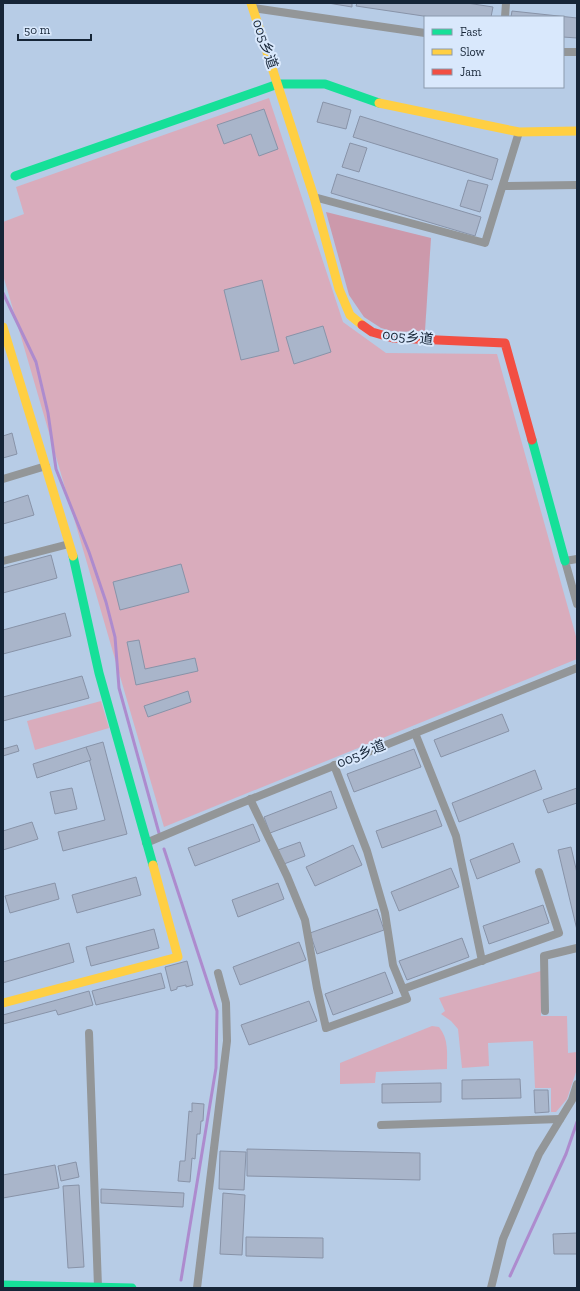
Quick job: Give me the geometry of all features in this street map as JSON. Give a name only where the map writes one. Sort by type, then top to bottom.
[{"type":"main road","name":"005乡道","points":[[252,6],[314,197],[339,289],[350,315],[372,332],[393,338],[505,343],[565,561]]},
{"type":"main road","points":[[16,176],[278,84],[325,84],[377,103],[519,132],[577,131]]},
{"type":"main road","points":[[3,327],[74,560],[99,673],[146,843],[152,859],[178,957],[3,1003]]},
{"type":"main road","points":[[3,1285],[132,1288]]},
{"type":"street","points":[[504,16],[506,3]]},
{"type":"street","points":[[252,6],[424,33]]},
{"type":"street","points":[[564,52],[577,52]]},
{"type":"street","points":[[314,197],[485,243],[519,132]]},
{"type":"street","points":[[503,186],[577,186]]},
{"type":"street","points":[[3,479],[46,466]]},
{"type":"street","points":[[3,561],[69,544]]},
{"type":"street","points":[[565,561],[577,559]]},
{"type":"street","name":"005乡道","points":[[565,561],[577,604]]},
{"type":"street","name":"005乡道","points":[[146,843],[250,799],[577,668]]},
{"type":"street","points":[[415,733],[456,836],[482,961]]},
{"type":"street","points":[[250,799],[287,876],[305,920],[326,1028],[407,998],[393,964],[385,913],[367,852],[334,765]]},
{"type":"street","points":[[403,989],[559,933],[539,872]]},
{"type":"street","points":[[545,1011],[544,956],[577,948]]},
{"type":"street","points":[[196,1288],[227,1042],[226,1003],[218,973]]},
{"type":"street","points":[[88,1033],[98,1287]]},
{"type":"street","points":[[491,1288],[503,1239],[539,1154],[572,1100],[577,1084]]},
{"type":"street","points":[[382,1125],[560,1119]]},
{"type":"shaded area","points":[[269,98],[343,322],[386,353],[497,354],[577,640],[577,659],[164,827],[3,275],[3,222],[24,214],[16,187]]},
{"type":"shaded area","points":[[326,212],[431,238],[425,331],[395,332],[381,328],[364,317],[349,295]]},
{"type":"shaded area","points":[[101,701],[109,728],[35,750],[27,721]]},
{"type":"shaded area","points":[[541,971],[541,1016],[567,1016],[568,1053],[577,1052],[577,1069],[567,1099],[556,1112],[551,1112],[551,1088],[535,1088],[533,1041],[488,1043],[489,1066],[462,1068],[458,1029],[451,1021],[441,1014],[445,1011],[439,998]]},
{"type":"shaded area","points":[[432,1026],[439,1027],[446,1042],[447,1069],[376,1072],[375,1083],[340,1084],[340,1063]]},
{"type":"building","points":[[328,3],[352,3],[352,7]]},
{"type":"building","points":[[357,3],[467,3],[493,7],[491,16],[424,16],[356,6]]},
{"type":"building","points":[[512,11],[558,16],[511,16]]},
{"type":"building","points":[[564,17],[577,18],[577,38],[564,37]]},
{"type":"building","points":[[323,102],[351,110],[346,129],[317,122]]},
{"type":"building","points":[[264,109],[278,149],[259,156],[251,134],[224,144],[217,125]]},
{"type":"building","points":[[360,116],[498,159],[492,180],[353,137]]},
{"type":"building","points":[[350,143],[367,148],[359,172],[342,167]]},
{"type":"building","points":[[337,174],[481,217],[475,236],[331,193]]},
{"type":"building","points":[[468,180],[488,185],[480,212],[460,206]]},
{"type":"building","points":[[262,280],[279,351],[241,360],[224,290]]},
{"type":"building","points":[[323,326],[331,352],[294,364],[286,337]]},
{"type":"building","points":[[12,433],[17,454],[3,458],[3,436]]},
{"type":"building","points":[[28,495],[34,515],[3,524],[3,503]]},
{"type":"building","points":[[51,555],[57,578],[3,593],[3,568]]},
{"type":"building","points":[[181,564],[189,592],[120,610],[113,582]]},
{"type":"building","points":[[65,613],[71,636],[3,654],[3,630]]},
{"type":"building","points":[[139,640],[145,669],[195,658],[198,671],[136,685],[127,642]]},
{"type":"building","points":[[82,676],[89,698],[3,721],[3,697]]},
{"type":"building","points":[[188,691],[191,702],[148,717],[144,706]]},
{"type":"building","points":[[502,714],[509,731],[441,757],[434,740]]},
{"type":"building","points":[[103,742],[127,834],[63,851],[58,832],[105,820],[86,747]]},
{"type":"building","points":[[17,745],[19,751],[3,756],[3,749]]},
{"type":"building","points":[[86,747],[91,760],[37,778],[33,764]]},
{"type":"building","points":[[414,749],[421,767],[354,792],[347,774]]},
{"type":"building","points":[[535,770],[542,789],[459,822],[452,803]]},
{"type":"building","points":[[72,788],[77,809],[55,814],[50,792]]},
{"type":"building","points":[[577,788],[577,803],[548,813],[543,800]]},
{"type":"building","points":[[331,791],[337,808],[270,833],[264,817]]},
{"type":"building","points":[[436,810],[442,826],[382,848],[376,831]]},
{"type":"building","points":[[32,822],[38,839],[3,850],[3,831]]},
{"type":"building","points":[[253,824],[260,841],[195,866],[188,848]]},
{"type":"building","points":[[300,842],[305,856],[284,864],[278,850]]},
{"type":"building","points":[[513,843],[520,862],[477,879],[470,860]]},
{"type":"building","points":[[353,845],[362,865],[315,886],[306,867]]},
{"type":"building","points":[[571,847],[577,873],[577,930],[558,850]]},
{"type":"building","points":[[451,868],[459,887],[399,911],[391,892]]},
{"type":"building","points":[[136,877],[141,895],[77,913],[72,895]]},
{"type":"building","points":[[55,883],[59,899],[10,913],[5,896]]},
{"type":"building","points":[[278,883],[284,899],[238,917],[232,900]]},
{"type":"building","points":[[543,905],[549,923],[489,944],[483,926]]},
{"type":"building","points":[[377,909],[384,930],[317,954],[310,933]]},
{"type":"building","points":[[154,929],[159,948],[91,966],[86,947]]},
{"type":"building","points":[[462,938],[469,957],[407,980],[399,961]]},
{"type":"building","points":[[299,942],[306,960],[240,985],[233,967]]},
{"type":"building","points":[[69,943],[74,962],[3,983],[3,962]]},
{"type":"building","points":[[187,961],[193,985],[177,987],[177,989],[171,991],[165,967]]},
{"type":"building","points":[[385,972],[393,993],[333,1015],[325,994]]},
{"type":"building","points":[[161,973],[165,988],[96,1005],[92,991]]},
{"type":"building","points":[[89,991],[93,1005],[58,1015],[56,1010],[3,1024],[3,1015]]},
{"type":"building","points":[[309,1001],[317,1021],[249,1045],[241,1025]]},
{"type":"building","points":[[520,1079],[521,1098],[462,1099],[462,1080]]},
{"type":"building","points":[[441,1083],[441,1102],[382,1103],[382,1084]]},
{"type":"building","points":[[534,1090],[548,1090],[549,1112],[535,1113]]},
{"type":"building","points":[[192,1103],[204,1104],[203,1121],[201,1121],[200,1134],[197,1134],[195,1159],[192,1158],[190,1182],[178,1181],[180,1161],[185,1161],[189,1111],[192,1112]]},
{"type":"building","points":[[247,1149],[420,1153],[420,1180],[247,1176]]},
{"type":"building","points":[[220,1151],[246,1152],[244,1190],[219,1189]]},
{"type":"building","points":[[76,1162],[79,1177],[61,1181],[58,1166]]},
{"type":"building","points":[[55,1165],[59,1188],[3,1198],[3,1175]]},
{"type":"building","points":[[79,1185],[84,1267],[68,1268],[63,1186]]},
{"type":"building","points":[[101,1189],[184,1193],[183,1207],[101,1203]]},
{"type":"building","points":[[223,1193],[245,1195],[242,1255],[220,1254]]},
{"type":"building","points":[[577,1233],[577,1254],[554,1254],[553,1234]]},
{"type":"building","points":[[246,1237],[323,1238],[323,1258],[246,1256]]},
{"type":"waterway","points":[[3,293],[36,362],[48,413],[56,469],[89,552],[106,602],[115,637],[119,688],[159,833]]},
{"type":"waterway","points":[[164,849],[217,1011],[216,1068],[181,1280]]},
{"type":"waterway","points":[[510,1276],[566,1154],[577,1122]]},
{"type":"traffic: fast","points":[[15,176],[278,84],[325,84],[379,103]]},
{"type":"traffic: fast","points":[[532,440],[565,561]]},
{"type":"traffic: fast","points":[[73,556],[99,673],[153,865]]},
{"type":"traffic: fast","points":[[3,1285],[132,1288]]},
{"type":"traffic: slow","points":[[251,3],[314,197],[339,289],[350,315],[362,325]]},
{"type":"traffic: slow","points":[[379,103],[519,132],[577,131]]},
{"type":"traffic: slow","points":[[3,327],[73,556]]},
{"type":"traffic: slow","points":[[3,1003],[178,957],[153,865]]},
{"type":"traffic: jam","points":[[362,325],[372,332],[393,338],[505,343],[532,440]]}]
